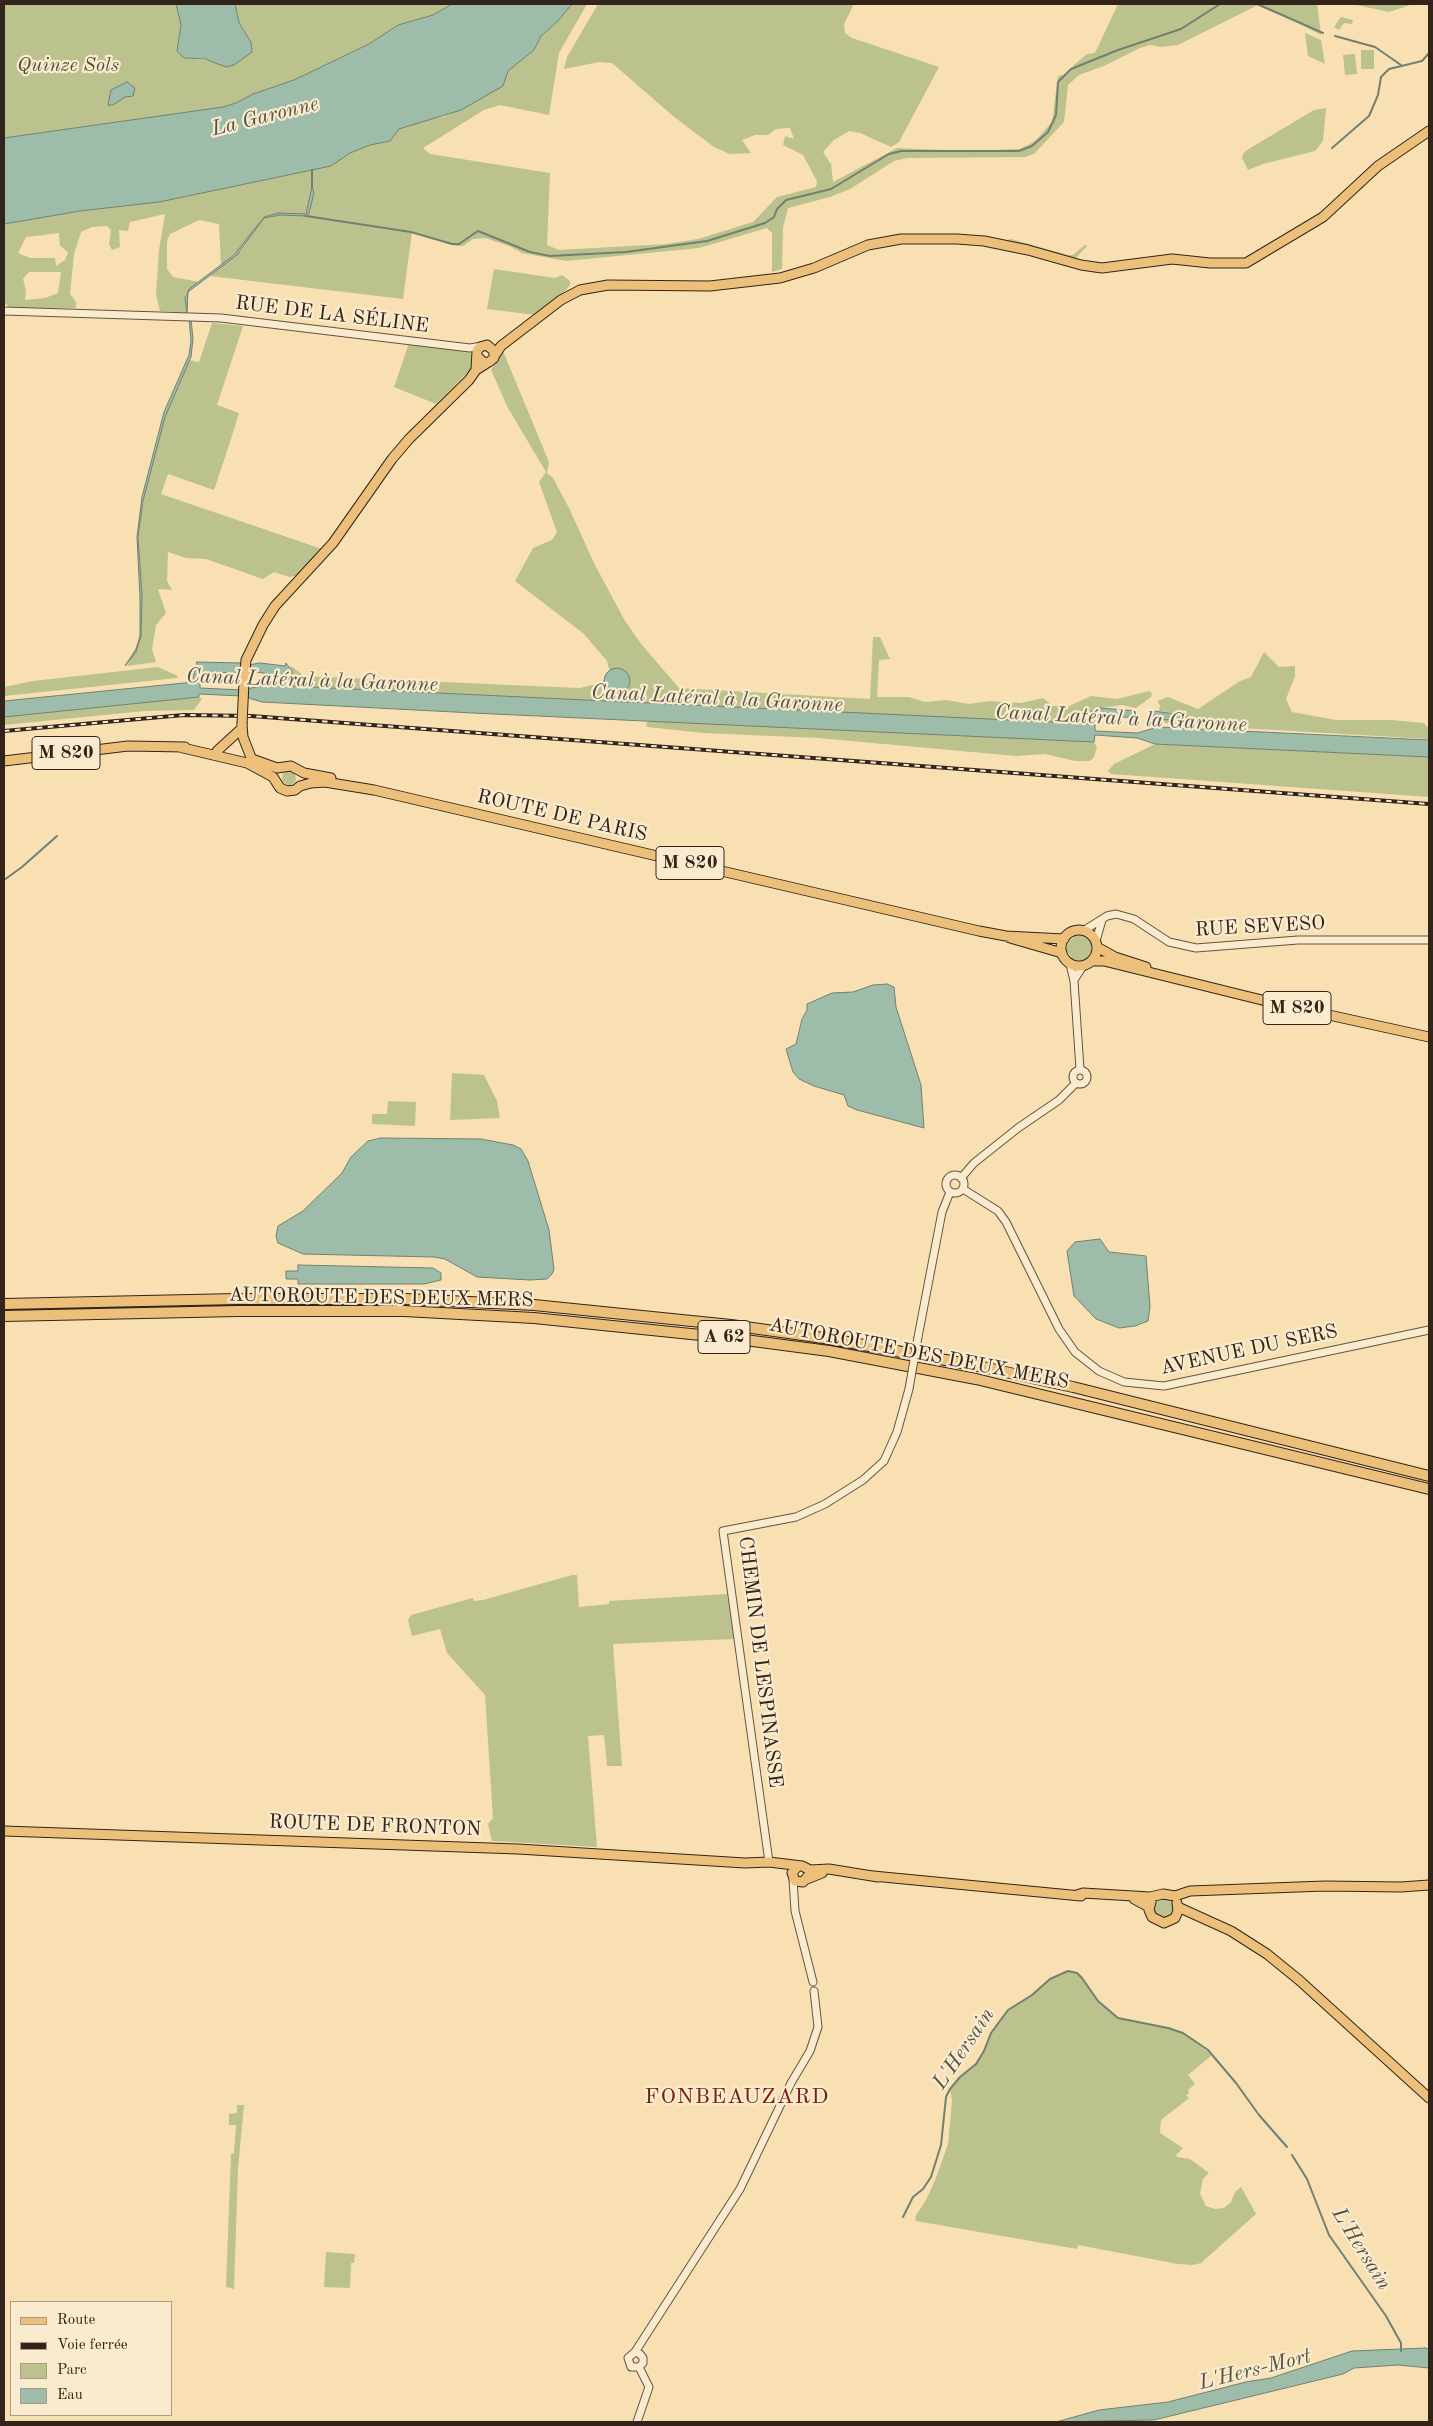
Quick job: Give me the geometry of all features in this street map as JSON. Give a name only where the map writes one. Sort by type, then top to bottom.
[{"type":"highway","name":"AUTOROUTE DES DEUX MERS","points":[[4,1304],[237,1299],[405,1299],[534,1305],[731,1325],[831,1339],[978,1366],[1072,1387],[1429,1476]]},
{"type":"highway","name":"AUTOROUTE DES DEUX MERS","points":[[4,1316],[238,1311],[413,1312],[534,1318],[730,1338],[829,1351],[976,1378],[1429,1489]]},
{"type":"main road","points":[[252,760],[248,755],[242,727],[245,667],[263,625],[275,606],[333,543],[392,459],[409,439],[469,380],[476,370],[492,361],[501,346],[561,300],[580,290],[608,285],[710,286],[780,278],[814,268],[868,246],[902,239],[948,238],[984,241],[1028,250],[1081,265],[1102,268],[1172,259],[1230,263],[1246,259],[1270,249],[1323,217],[1378,166],[1429,131]]},
{"type":"main road","points":[[476,370],[477,351],[485,346],[501,346]]},
{"type":"main road","points":[[485,346],[493,349],[495,356]]},
{"type":"main road","points":[[478,357],[486,363]]},
{"type":"main road","points":[[217,751],[242,727]]},
{"type":"main road","name":"ROUTE DE PARIS","points":[[4,761],[146,746],[193,747],[217,751],[282,768],[292,766],[300,771],[374,790],[912,916],[1006,936],[1064,939]]},
{"type":"main road","name":"ROUTE DE PARIS","points":[[179,747],[247,763],[276,781],[280,788],[287,791],[295,790],[300,786],[326,782],[374,790]]},
{"type":"main road","points":[[276,781],[277,774],[282,768]]},
{"type":"main road","points":[[300,771],[302,778],[300,786]]},
{"type":"main road","points":[[1083,930],[1091,934],[1097,944],[1092,961],[1083,966],[1070,964],[1062,953],[1064,939],[1070,933],[1083,930]]},
{"type":"main road","name":"ROUTE DE PARIS","points":[[1006,936],[1016,941],[1062,953]]},
{"type":"main road","name":"M 820","points":[[1097,944],[1115,957],[1164,975]]},
{"type":"main road","name":"M 820","points":[[1092,961],[1104,961],[1274,1003],[1429,1037]]},
{"type":"main road","name":"ROUTE DE FRONTON","points":[[4,1831],[518,1849],[744,1863]]},
{"type":"main road","points":[[744,1863],[769,1862],[794,1873],[799,1883],[824,1872],[1138,1900],[1149,1907],[1152,1917],[1160,1922],[1168,1922],[1190,1914]]},
{"type":"main road","points":[[744,1863],[782,1868],[794,1873]]},
{"type":"main road","points":[[794,1873],[802,1866],[807,1869],[828,1869],[878,1877]]},
{"type":"main road","points":[[806,1880],[807,1869]]},
{"type":"main road","points":[[1075,1895],[1083,1893],[1156,1896],[1163,1894],[1171,1896],[1198,1892],[1324,1886],[1401,1887],[1429,1885]]},
{"type":"main road","points":[[1175,1918],[1178,1905],[1186,1896],[1198,1892]]},
{"type":"main road","points":[[1149,1907],[1156,1896]]},
{"type":"main road","points":[[1171,1896],[1178,1905],[1190,1914],[1231,1931],[1284,1967],[1429,2098]]},
{"type":"street","name":"RUE DE LA SÉLINE","points":[[4,311],[189,316],[334,330],[470,348],[485,346]]},
{"type":"street","points":[[470,348],[478,357]]},
{"type":"street","name":"RUE SEVESO","points":[[1083,930],[1111,914],[1128,916],[1169,942],[1196,948],[1298,940],[1429,940]]},
{"type":"street","points":[[1097,944],[1102,920]]},
{"type":"street","points":[[1070,964],[1074,981],[1080,1070]]},
{"type":"street","points":[[1074,981],[1083,966]]},
{"type":"street","points":[[1076,1083],[1083,1084],[1088,1078],[1086,1072],[1080,1070]]},
{"type":"street","points":[[1076,1083],[1073,1076],[1080,1070]]},
{"type":"street","points":[[961,1178],[974,1163],[1018,1128],[1059,1100],[1076,1083]]},
{"type":"street","points":[[956,1176],[961,1178],[964,1184],[963,1189],[957,1193],[950,1192],[946,1185],[948,1179],[956,1176]]},
{"type":"street","name":"AVENUE DU SERS","points":[[963,1189],[992,1206],[1002,1215],[1059,1329],[1075,1352],[1099,1371],[1124,1382],[1151,1386],[1171,1385],[1429,1330]]},
{"type":"street","name":"CHEMIN DE LESPINASSE","points":[[769,1862],[723,1531],[796,1517],[825,1504],[863,1480],[884,1461],[898,1432],[909,1389],[942,1212],[950,1192]]},
{"type":"street","points":[[639,2367],[631,2366],[628,2361],[630,2355],[635,2352],[740,2189],[791,2083],[810,2052],[818,2027],[814,1991],[809,1987],[813,1982],[795,1911],[794,1873]]},
{"type":"street","points":[[795,1911],[796,1895],[806,1880]]},
{"type":"street","points":[[635,2352],[643,2358],[643,2363],[639,2367]]},
{"type":"street","points":[[637,2422],[649,2387],[639,2367]]},
{"type":"green space","name":"Quinze Sols","points":[[4,4],[176,4],[181,25],[177,51],[184,58],[213,61],[251,42],[239,23],[235,4],[452,4],[433,15],[398,25],[369,44],[294,80],[223,107],[4,138]]},
{"type":"green space","points":[[572,4],[587,4],[559,53],[549,115],[500,105],[484,110],[423,148],[430,154],[550,173],[547,245],[559,250],[666,244],[698,239],[753,222],[777,197],[816,187],[817,181],[803,155],[783,145],[785,136],[794,139],[790,128],[776,129],[768,135],[755,135],[742,140],[751,153],[730,154],[714,147],[673,116],[612,63],[599,62],[564,69],[567,57],[598,4],[854,4],[844,24],[845,33],[852,38],[939,67],[899,142],[891,147],[860,133],[849,131],[834,140],[823,152],[831,164],[833,182],[897,148],[969,151],[1019,149],[1030,144],[1052,122],[1058,76],[1068,74],[1074,65],[1087,54],[1095,53],[1118,4],[1317,4],[1321,35],[1293,20],[1258,5],[1178,45],[1160,47],[1150,45],[1140,48],[1104,66],[1079,75],[1068,85],[1064,122],[1035,153],[1026,157],[907,158],[894,161],[850,189],[830,197],[788,208],[783,228],[782,269],[772,272],[772,233],[767,228],[699,248],[566,261],[522,253],[509,246],[485,238],[473,239],[463,246],[456,246],[412,232],[403,299],[210,276],[241,251],[264,218],[280,215],[306,216],[309,213],[314,193],[312,188],[306,214],[278,213],[263,217],[243,246],[221,266],[219,224],[199,220],[170,234],[167,241],[167,269],[173,277],[199,282],[185,294],[187,313],[160,311],[156,295],[159,250],[165,214],[130,222],[128,231],[119,230],[120,247],[112,250],[109,244],[111,230],[107,226],[92,227],[81,232],[74,254],[70,294],[76,302],[76,308],[10,308],[4,302],[4,224],[80,211],[159,202],[331,166],[350,153],[370,145],[390,141],[399,129],[430,118],[443,117],[503,86],[508,71],[534,50],[541,36],[558,21]],"holes":[[[59,233],[60,246],[68,252],[65,260],[56,266],[55,258],[30,258],[18,253],[26,237]],[[29,272],[61,272],[58,293],[45,298],[25,300],[26,290],[23,279]]]},
{"type":"green space","points":[[1352,4],[1413,4],[1389,12]]},
{"type":"green space","points":[[1341,17],[1353,20],[1352,24],[1344,23],[1339,30],[1334,27]]},
{"type":"green space","points":[[1305,33],[1321,40],[1325,64],[1308,56]]},
{"type":"green space","points":[[1361,50],[1374,50],[1374,69],[1361,69]]},
{"type":"green space","points":[[1355,54],[1357,74],[1345,75],[1343,55]]},
{"type":"green space","points":[[1326,108],[1323,141],[1315,151],[1263,164],[1248,170],[1242,158],[1247,150],[1314,110]]},
{"type":"green space","points":[[1011,239],[1068,255],[1073,255],[1085,245],[1087,246],[1075,259],[1002,241]]},
{"type":"green space","points":[[494,269],[555,278],[562,275],[570,281],[570,285],[536,315],[487,309]]},
{"type":"green space","points":[[212,323],[243,326],[217,405],[239,413],[214,490],[168,474],[161,494],[322,549],[299,575],[290,577],[274,572],[263,579],[206,559],[186,558],[168,552],[167,581],[172,590],[158,589],[166,613],[156,625],[152,649],[156,662],[127,666],[140,641],[142,595],[138,533],[147,481],[167,411],[189,360],[199,362]]},
{"type":"green space","points":[[409,343],[461,349],[473,356],[474,363],[470,370],[436,404],[394,387]]},
{"type":"green space","points":[[503,351],[549,462],[547,473],[553,478],[569,508],[594,563],[625,621],[642,645],[679,688],[870,699],[873,637],[880,637],[890,659],[879,660],[877,697],[909,697],[925,702],[946,700],[969,704],[989,701],[1021,703],[1043,698],[1053,706],[1069,706],[1091,696],[1117,699],[1149,691],[1152,693],[1151,697],[1136,708],[1122,705],[1093,709],[1082,717],[1080,724],[289,686],[289,682],[292,682],[290,665],[304,676],[580,688],[601,683],[610,673],[607,661],[584,634],[515,581],[533,548],[552,540],[557,532],[539,482],[546,472],[508,408],[491,370]]},
{"type":"green space","points":[[1264,652],[1279,667],[1295,666],[1295,676],[1286,699],[1292,712],[1336,720],[1391,720],[1424,723],[1429,729],[1429,739],[1189,725],[1188,718],[1175,713],[1159,711],[1160,705],[1157,701],[1168,697],[1198,709],[1240,681],[1251,677]]},
{"type":"green space","points":[[158,667],[178,676],[177,678],[4,696],[4,687],[33,681]]},
{"type":"green space","points":[[199,697],[202,699],[194,710],[145,711],[4,725],[4,717]]},
{"type":"green space","points":[[1149,719],[1173,720],[1178,722],[1178,724],[1149,722]]},
{"type":"green space","points":[[654,721],[1094,742],[1097,747],[1094,757],[1090,761],[1075,761],[1045,754],[1016,756],[818,738],[704,733],[647,727],[646,723]]},
{"type":"green space","points":[[1155,744],[1429,757],[1429,797],[1111,774],[1108,771],[1114,764]]},
{"type":"green space","points":[[286,771],[292,771],[296,778],[292,785],[286,785],[282,781],[282,775]]},
{"type":"green space","points":[[1077,935],[1087,937],[1092,946],[1090,956],[1082,961],[1073,959],[1066,950],[1069,941]]},
{"type":"green space","points":[[452,1073],[484,1075],[497,1101],[500,1118],[450,1120]]},
{"type":"green space","points":[[388,1101],[416,1102],[415,1126],[372,1124],[372,1114],[387,1114]]},
{"type":"green space","points":[[577,1575],[579,1607],[609,1604],[609,1601],[727,1594],[734,1639],[613,1644],[622,1766],[607,1766],[604,1735],[588,1736],[597,1847],[492,1841],[488,1824],[493,1818],[485,1695],[447,1653],[440,1629],[412,1636],[408,1620],[411,1615],[473,1598],[474,1601],[483,1600]]},
{"type":"green space","points":[[1164,1898],[1171,1901],[1174,1908],[1171,1915],[1164,1918],[1157,1915],[1154,1908],[1157,1901]]},
{"type":"green space","points":[[1068,1971],[1077,1973],[1098,2001],[1118,2018],[1183,2033],[1212,2055],[1188,2075],[1195,2084],[1188,2090],[1189,2093],[1186,2095],[1189,2098],[1161,2120],[1160,2133],[1183,2148],[1176,2155],[1177,2157],[1190,2159],[1209,2173],[1203,2179],[1200,2194],[1206,2206],[1215,2209],[1224,2208],[1231,2202],[1235,2192],[1241,2187],[1256,2214],[1201,2263],[1193,2265],[1178,2264],[1078,2245],[1077,2249],[916,2221],[915,2217],[926,2200],[936,2178],[948,2144],[952,2100],[950,2089],[960,2077],[976,2064],[984,2051],[991,2033],[1008,2010],[1032,1995],[1050,1979]]},
{"type":"green space","points":[[237,2105],[244,2105],[238,2169],[234,2289],[226,2287],[231,2154],[234,2153],[236,2125],[229,2125],[229,2114],[237,2113]]},
{"type":"green space","points":[[326,2252],[355,2254],[354,2263],[351,2263],[350,2288],[324,2287]]},
{"type":"water","points":[[176,4],[235,4],[239,23],[251,42],[252,52],[234,65],[226,67],[205,59],[184,58],[177,51],[181,25]]},
{"type":"water","name":"La Garonne","points":[[452,4],[572,4],[558,21],[541,36],[534,50],[508,71],[503,86],[461,110],[399,129],[390,141],[370,145],[350,153],[331,166],[159,202],[80,211],[4,224],[4,138],[223,107],[294,80],[369,44],[398,25],[433,15]]},
{"type":"water","points":[[127,82],[135,88],[133,96],[125,97],[113,105],[108,105],[111,90]]},
{"type":"water","points":[[312,187],[314,193],[309,213],[306,216],[280,215],[264,218],[237,255],[188,292],[187,313],[185,298],[189,289],[234,255],[264,217],[278,213],[306,214]]},
{"type":"water","points":[[189,319],[191,319],[193,339],[191,357],[165,417],[143,501],[138,537],[142,595],[141,636],[136,652],[125,666],[136,649],[140,636],[137,537],[142,497],[164,412],[189,355],[191,341]]},
{"type":"water","points":[[197,662],[241,663],[242,666],[260,663],[285,666],[286,663],[292,671],[292,682],[289,682],[289,686],[1095,724],[1095,731],[1137,733],[1158,727],[1429,740],[1429,757],[1155,744],[1137,738],[1095,735],[1094,742],[473,713],[262,702],[242,696],[199,694],[199,697],[4,717],[4,701],[194,682],[193,677]],"holes":[[[242,670],[281,677],[282,682],[285,682],[285,686],[265,685],[242,690],[200,688],[200,681],[206,672],[242,673]]]},
{"type":"water","points":[[617,668],[626,672],[630,681],[626,690],[617,694],[608,690],[604,681],[608,672]]},
{"type":"water","points":[[1100,708],[1137,711],[1136,718],[1111,716],[1104,717],[1099,721],[1089,720],[1091,711]]},
{"type":"water","points":[[1153,711],[1184,715],[1188,718],[1189,725],[1178,724],[1178,722],[1173,720],[1149,719],[1153,716]]},
{"type":"water","points":[[887,984],[894,987],[896,1007],[921,1085],[924,1128],[857,1110],[848,1106],[844,1095],[814,1086],[799,1079],[793,1072],[786,1049],[796,1044],[802,1019],[807,1010],[807,1004],[832,993],[853,992],[873,985]]},
{"type":"water","points":[[381,1138],[481,1139],[513,1145],[521,1149],[528,1161],[549,1230],[554,1269],[552,1274],[547,1279],[530,1280],[477,1277],[445,1259],[434,1257],[303,1254],[278,1243],[276,1236],[278,1226],[303,1211],[342,1173],[351,1157],[368,1141]]},
{"type":"water","points":[[1100,1239],[1109,1252],[1146,1256],[1150,1307],[1148,1321],[1135,1326],[1119,1328],[1096,1319],[1074,1296],[1067,1251],[1075,1242]]},
{"type":"water","points":[[298,1265],[433,1268],[441,1273],[441,1280],[424,1284],[298,1284],[298,1279],[286,1279],[286,1271],[298,1271]]},
{"type":"water","points":[[1429,2349],[1429,2368],[1398,2365],[1354,2368],[1343,2374],[1154,2420],[1056,2422],[1099,2410],[1168,2402],[1246,2382],[1271,2378],[1352,2351]]},
{"type":"waterway","points":[[306,216],[411,232],[452,244],[459,244],[478,231],[530,252],[550,256],[626,252],[707,241],[765,223],[774,217],[777,209],[786,200],[831,189],[889,154],[901,151],[1019,151],[1032,146],[1048,132],[1056,115],[1058,82],[1071,69],[1118,50],[1181,29],[1220,4]]},
{"type":"waterway","points":[[1257,4],[1323,33]]},
{"type":"waterway","points":[[1335,36],[1375,47],[1401,65]]},
{"type":"waterway","points":[[1332,148],[1369,116],[1378,95],[1381,77],[1389,69],[1422,61],[1429,53]]},
{"type":"waterway","points":[[312,170],[312,188]]},
{"type":"waterway","points":[[4,880],[57,836]]},
{"type":"waterway","name":"L'Hersain","points":[[903,2217],[913,2197],[923,2189],[931,2177],[941,2145],[946,2097],[950,2089],[960,2077],[976,2064],[984,2051],[991,2033],[1008,2010],[1032,1995],[1050,1979],[1068,1971],[1077,1973],[1098,2001],[1118,2018],[1183,2033],[1208,2050],[1236,2083],[1259,2115],[1287,2147]]},
{"type":"waterway","name":"L'Hersain","points":[[1292,2155],[1307,2179],[1329,2235],[1386,2316],[1401,2343],[1401,2351]]},
{"type":"railway","points":[[4,731],[184,715],[251,716],[1429,804]]},
{"type":"district","name":"FONBEAUZARD","points":[[737,2097]]},
{"type":"water label","name":"Canal Latéral à la Garonne","points":[[312,681]]},
{"type":"water label","name":"Canal Latéral à la Garonne","points":[[717,699]]},
{"type":"water label","name":"Canal Latéral à la Garonne","points":[[1121,719]]},
{"type":"water label","name":"L'Hers-Mort","points":[[1255,2370]]}]
